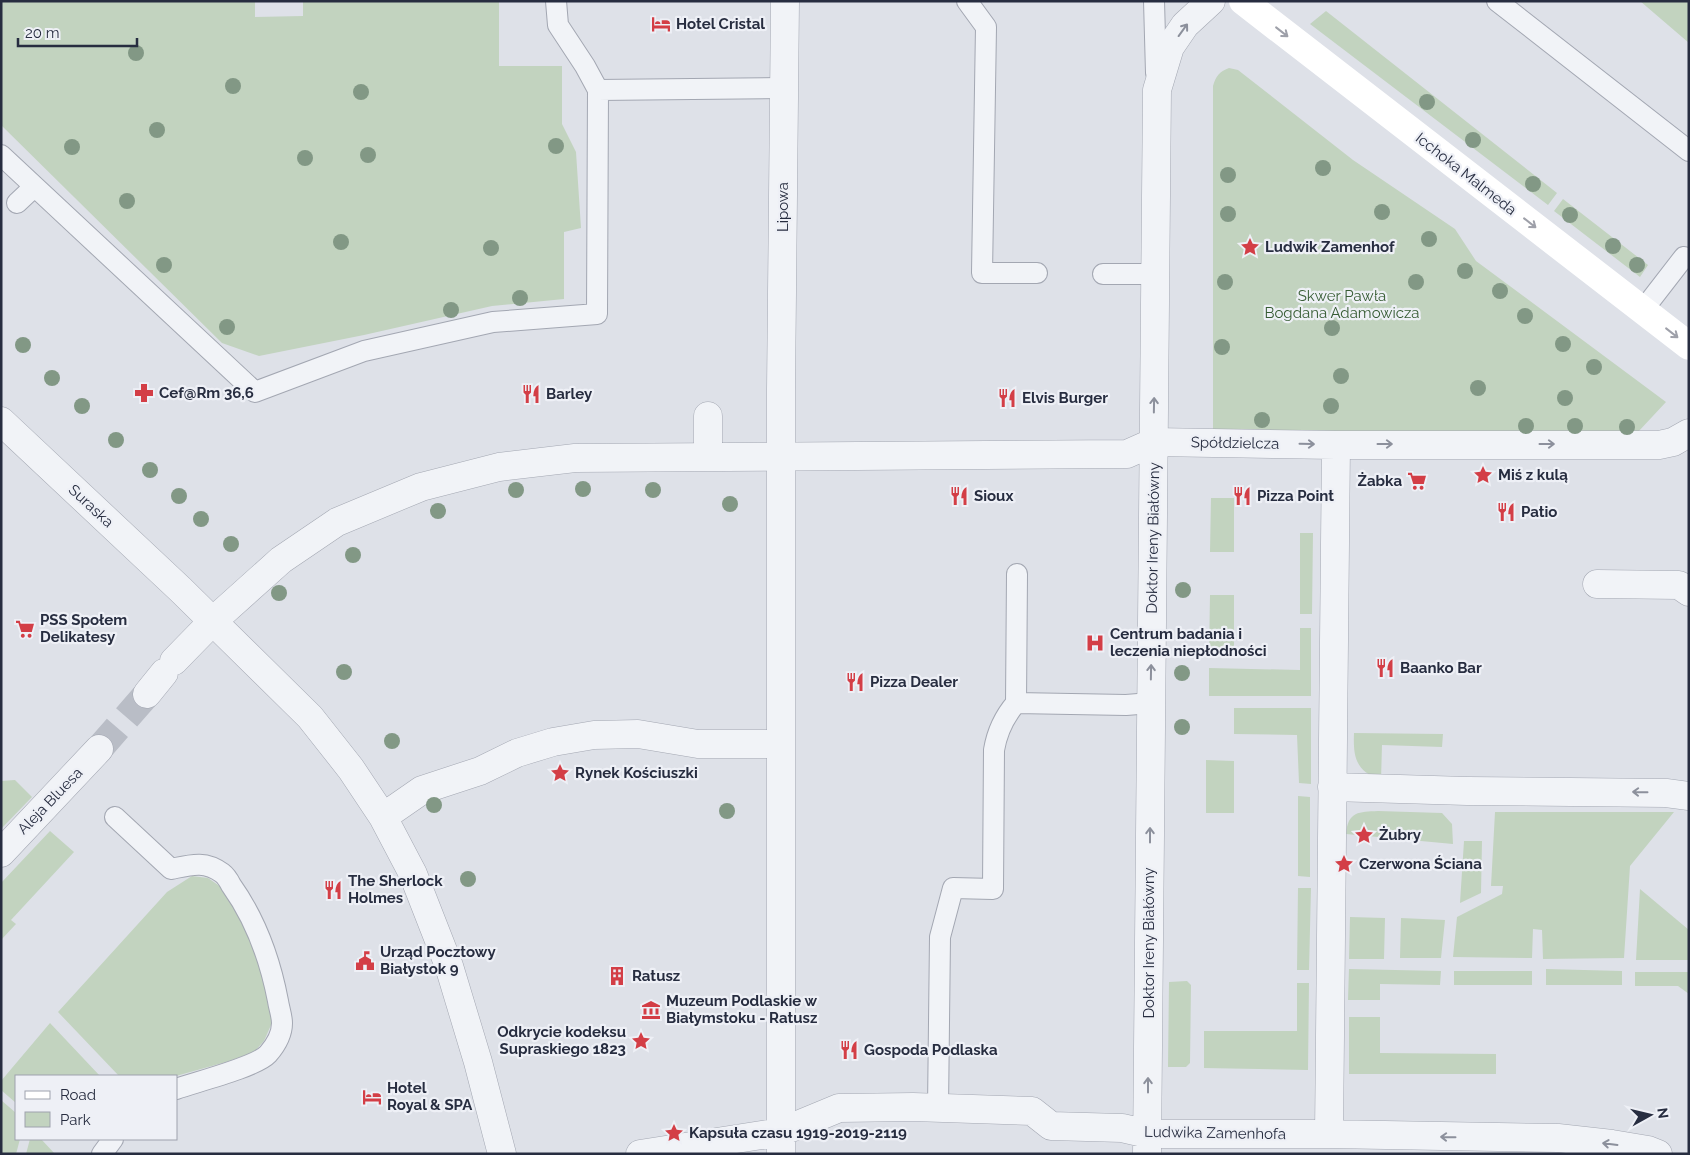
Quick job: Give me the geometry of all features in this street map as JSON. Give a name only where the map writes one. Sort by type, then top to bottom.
[{"type":"street","name":"Lipowa","points":[[782,457],[785,1]]},
{"type":"street","name":"Doktor Ireny Białówny","points":[[1148,1144],[1156,90],[1170,47],[1185,25],[1212,1]]},
{"type":"street","name":"Icchoka Malmeda","points":[[1244,1],[1689,346]]},
{"type":"street","points":[[708,416],[708,458]]},
{"type":"street","name":"Suraska","points":[[1,421],[213,621]]},
{"type":"street","name":"Spółdzielcza","points":[[782,457],[1127,454],[1154,442],[1336,445],[1659,445],[1673,442],[1689,433]]},
{"type":"street","points":[[1335,1141],[1332,787],[1336,445]]},
{"type":"street","points":[[147,694],[169,667],[213,621],[281,560],[337,522],[421,487],[499,466],[575,458],[782,457],[780,744],[781,1143]]},
{"type":"street","points":[[1597,584],[1679,584],[1689,592]]},
{"type":"street","points":[[213,621],[310,717],[351,769],[383,817],[413,874],[449,966],[478,1062],[502,1154]]},
{"type":"street","points":[[383,817],[422,790],[480,771],[517,753],[553,742],[594,735],[638,734],[698,744],[780,744]]},
{"type":"street","name":"Aleja Bluesa","points":[[1,853],[99,749]]},
{"type":"street","points":[[1332,787],[1666,793],[1689,796]]},
{"type":"street","name":"Ludwika Zamenhofa","points":[[640,1154],[781,1143],[839,1108],[1032,1111],[1051,1126],[1122,1128],[1148,1144],[1558,1138],[1612,1144],[1648,1150],[1658,1154]]},
{"type":"lane","points":[[1,155],[255,392],[374,349],[493,322],[597,314],[598,90],[585,66],[558,25],[556,1]]},
{"type":"lane","points":[[967,1],[986,27],[982,273],[1037,273]]},
{"type":"lane","points":[[1154,1],[1156,90]]},
{"type":"lane","points":[[1497,1],[1689,151]]},
{"type":"lane","points":[[598,90],[783,88]]},
{"type":"lane","points":[[17,203],[34,187]]},
{"type":"lane","points":[[1643,310],[1684,257]]},
{"type":"lane","points":[[1103,274],[1155,274]]},
{"type":"lane","points":[[926,1108],[940,937],[953,888],[993,889],[994,750],[1001,726],[1008,712],[1016,703],[1017,574]]},
{"type":"lane","points":[[1016,703],[1126,705],[1151,703]]},
{"type":"lane","points":[[116,817],[171,869],[194,864],[210,866],[223,874],[255,923],[275,984],[282,1024],[279,1038],[267,1055],[254,1064],[178,1088]]},
{"type":"lane","points":[[102,1154],[113,1140]]},
{"type":"green space","points":[[1,1],[255,1],[255,17],[303,16],[303,1],[499,1],[499,66],[562,66],[562,124],[576,152],[581,228],[564,232],[564,299],[492,306],[259,356],[222,343],[1,125]]},
{"type":"green space","points":[[1640,1],[1689,1],[1689,43]]},
{"type":"green space","points":[[1326,11],[1557,193],[1548,205],[1310,24]]},
{"type":"green space","name":"Skwer Pawła Bogdana Adamowicza","points":[[1229,68],[1238,70],[1353,160],[1455,229],[1476,261],[1666,402],[1638,432],[1213,431],[1213,86],[1218,75]]},
{"type":"green space","points":[[1563,199],[1648,265],[1640,277],[1554,211]]},
{"type":"green space","points":[[1211,498],[1234,498],[1234,552],[1210,552]]},
{"type":"green space","points":[[1300,533],[1313,533],[1312,614],[1300,614]]},
{"type":"green space","points":[[1210,595],[1234,595],[1234,655],[1209,655]]},
{"type":"green space","points":[[1300,628],[1311,628],[1311,696],[1209,696],[1209,668],[1300,670]]},
{"type":"green space","points":[[1234,708],[1311,708],[1311,784],[1299,783],[1297,735],[1234,734]]},
{"type":"green space","points":[[1354,733],[1443,734],[1442,747],[1382,745],[1381,780],[1361,768],[1354,750]]},
{"type":"green space","points":[[1206,760],[1234,761],[1234,813],[1206,813]]},
{"type":"green space","points":[[15,780],[32,797],[1,829],[1,781]]},
{"type":"green space","points":[[1298,796],[1310,797],[1310,877],[1298,876]]},
{"type":"green space","points":[[1378,811],[1442,813],[1452,824],[1453,844],[1346,834],[1349,821],[1356,814]]},
{"type":"green space","points":[[1495,812],[1674,812],[1630,866],[1624,958],[1543,959],[1542,930],[1533,929],[1532,958],[1453,957],[1457,917],[1502,894],[1503,886],[1491,886]]},
{"type":"green space","points":[[50,831],[74,852],[11,920],[16,924],[1,940],[1,883]]},
{"type":"green space","points":[[1464,841],[1482,841],[1481,893],[1460,903]]},
{"type":"green space","points":[[192,876],[208,878],[221,887],[251,934],[271,1009],[271,1025],[264,1041],[254,1052],[226,1062],[178,1075],[118,1075],[58,1012],[167,892]]},
{"type":"green space","points":[[1298,888],[1311,888],[1309,970],[1297,970]]},
{"type":"green space","points":[[1640,889],[1689,930],[1689,960],[1636,960]]},
{"type":"green space","points":[[1350,917],[1385,918],[1384,959],[1349,959]]},
{"type":"green space","points":[[1401,918],[1445,920],[1441,958],[1400,958]]},
{"type":"green space","points":[[1349,969],[1441,971],[1440,985],[1380,984],[1380,1000],[1348,1000]]},
{"type":"green space","points":[[1546,969],[1622,971],[1622,985],[1546,985]]},
{"type":"green space","points":[[1454,971],[1532,971],[1532,985],[1454,985]]},
{"type":"green space","points":[[1635,972],[1689,972],[1689,994],[1678,986],[1635,986]]},
{"type":"green space","points":[[1187,981],[1191,985],[1190,1063],[1186,1067],[1168,1067],[1169,982]]},
{"type":"green space","points":[[1297,983],[1309,983],[1308,1070],[1204,1068],[1204,1031],[1297,1031]]},
{"type":"green space","points":[[1349,1017],[1380,1017],[1380,1053],[1496,1054],[1496,1074],[1349,1074]]},
{"type":"green space","points":[[50,1023],[99,1075],[15,1075],[15,1102],[1,1090],[1,1081]]},
{"type":"green space","points":[[1,1100],[15,1112],[15,1140],[20,1140],[16,1154],[1,1154]]},
{"type":"green space","points":[[30,1140],[42,1140],[55,1154],[26,1154]]},
{"type":"tunnel","points":[[99,749],[147,694]]},
{"type":"place","name":"Hotel Cristal","points":[[661,24]]},
{"type":"place","name":"Ludwik Zamenhof","points":[[1250,247]]},
{"type":"place","name":"Cef@Rm 36,6","points":[[144,393]]},
{"type":"place","name":"Barley","points":[[531,394]]},
{"type":"place","name":"Elvis Burger","points":[[1007,398]]},
{"type":"place","name":"Miś z kulą","points":[[1483,475]]},
{"type":"place","name":"Żabka","points":[[1417,481]]},
{"type":"place","name":"Sioux","points":[[959,496]]},
{"type":"place","name":"Pizza Point","points":[[1242,496]]},
{"type":"place","name":"Patio","points":[[1506,512]]},
{"type":"place","name":"PSS Społem Delikatesy","points":[[25,629]]},
{"type":"place","name":"Centrum badania i leczenia niepłodności","points":[[1095,643]]},
{"type":"place","name":"Baanko Bar","points":[[1385,668]]},
{"type":"place","name":"Pizza Dealer","points":[[855,682]]},
{"type":"place","name":"Rynek Kościuszki","points":[[560,773]]},
{"type":"place","name":"Żubry","points":[[1364,835]]},
{"type":"place","name":"Czerwona Ściana","points":[[1344,864]]},
{"type":"place","name":"The Sherlock Holmes","points":[[333,890]]},
{"type":"place","name":"Urząd Pocztowy Białystok 9","points":[[365,961]]},
{"type":"place","name":"Ratusz","points":[[617,976]]},
{"type":"place","name":"Muzeum Podlaskie w Białymstoku - Ratusz","points":[[651,1010]]},
{"type":"place","name":"Odkrycie kodeksu Supraskiego 1823","points":[[641,1041]]},
{"type":"place","name":"Gospoda Podlaska","points":[[849,1050]]},
{"type":"place","name":"Hotel Royal & SPA","points":[[372,1097]]},
{"type":"place","name":"Kapsuła czasu 1919-2019-2119","points":[[674,1133]]}]
